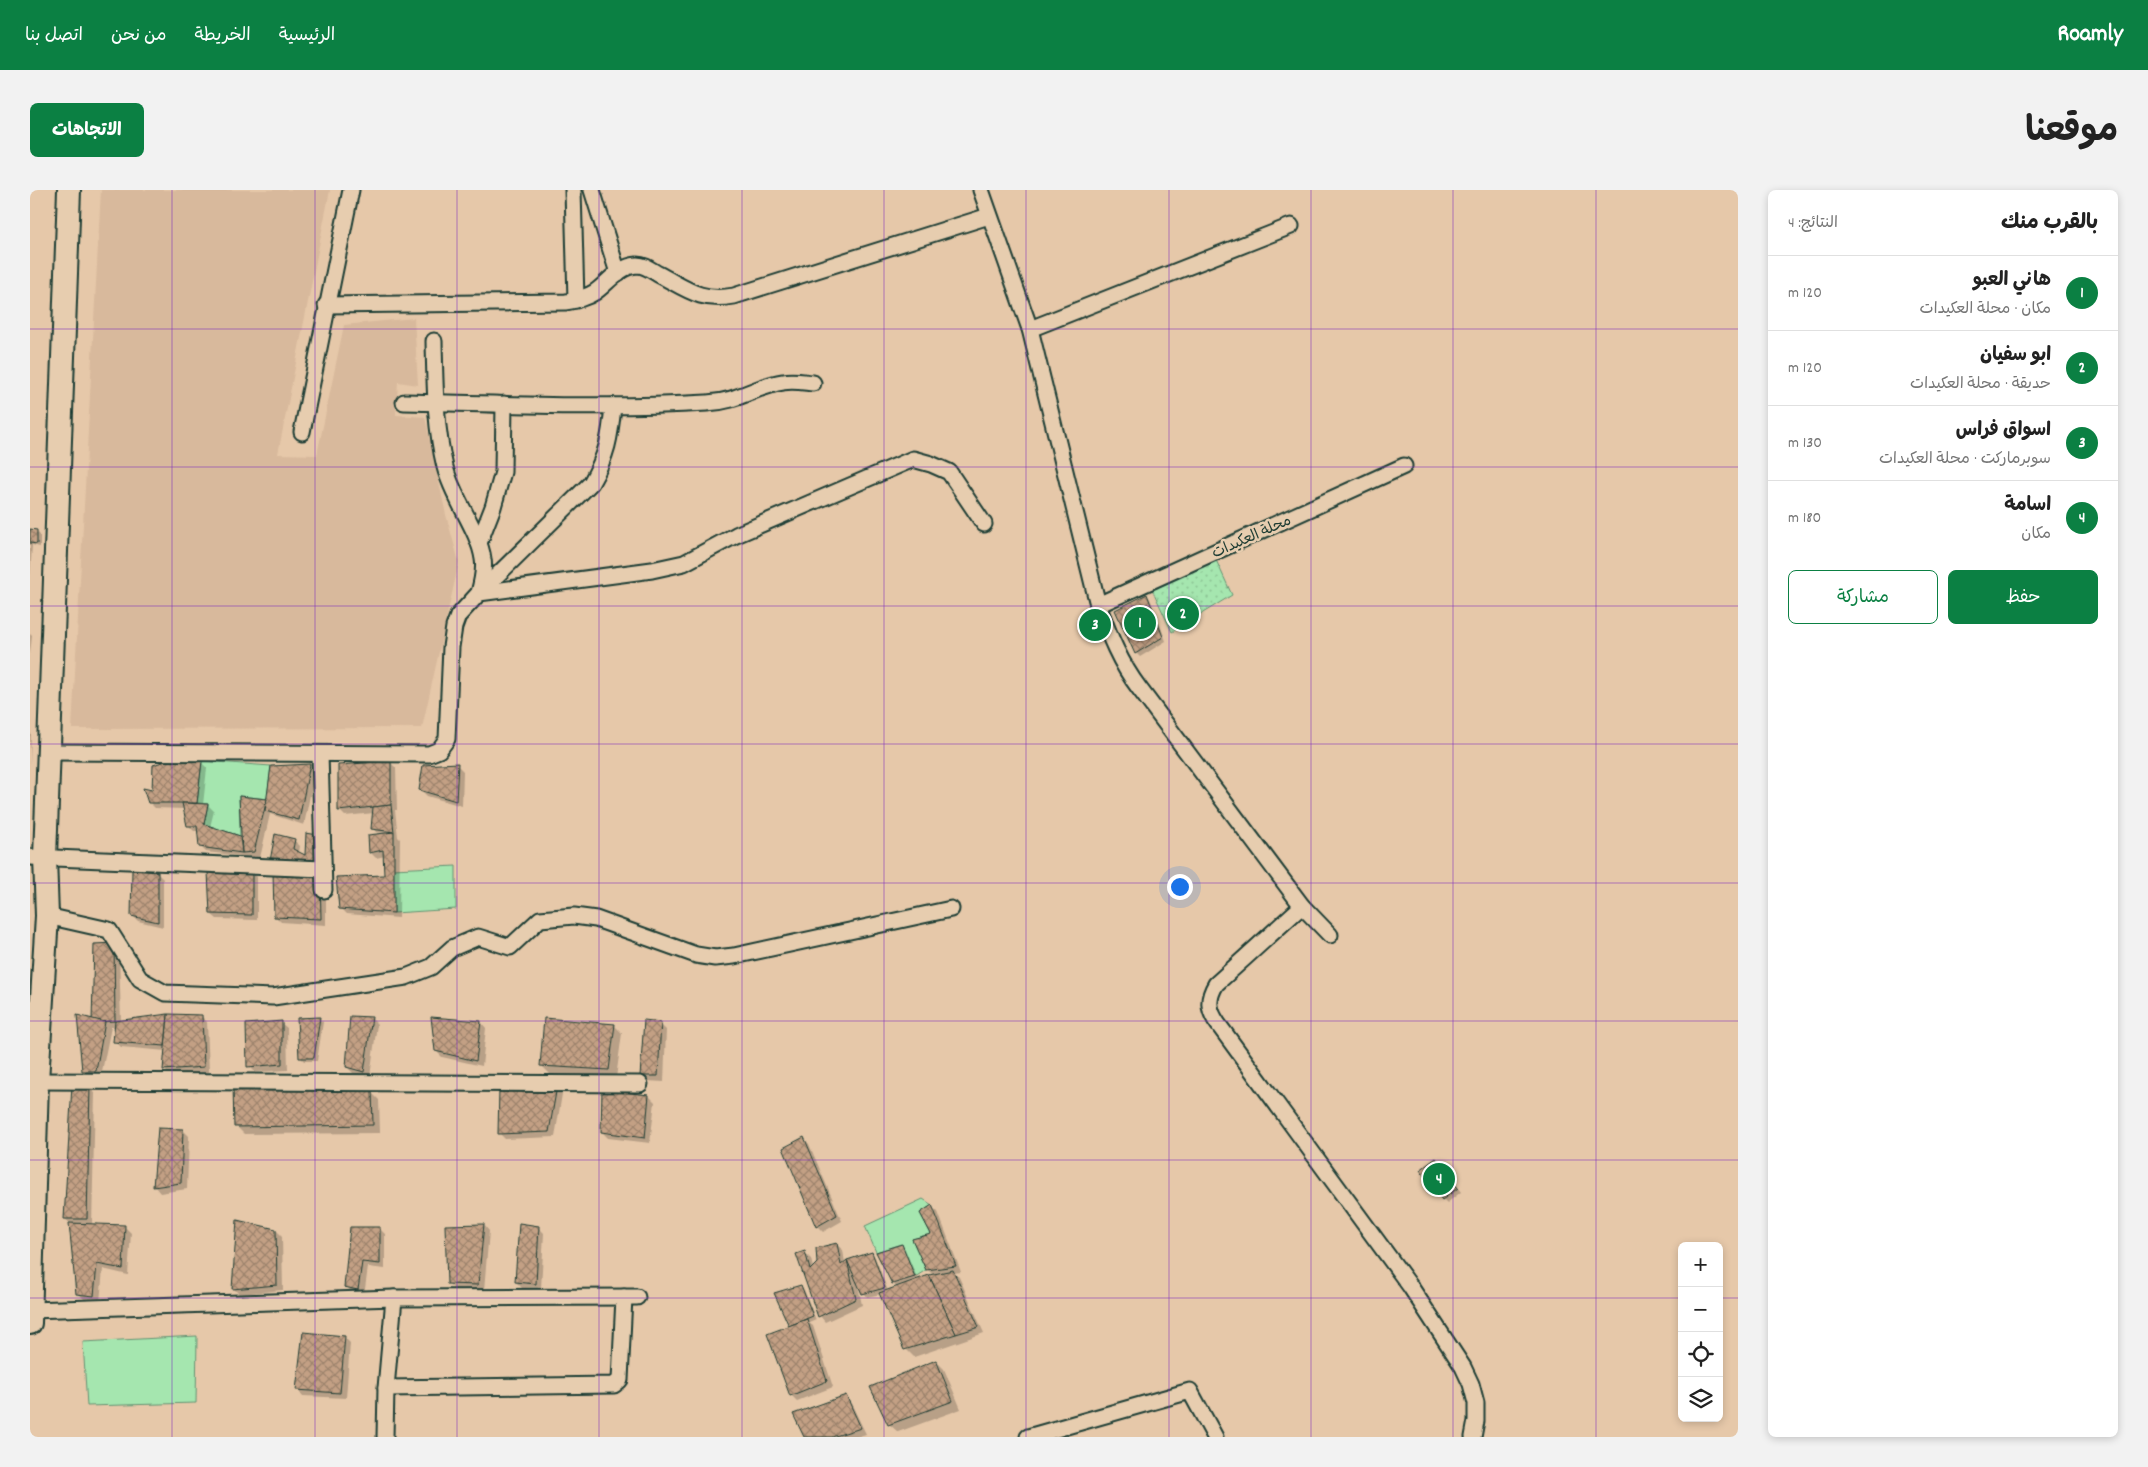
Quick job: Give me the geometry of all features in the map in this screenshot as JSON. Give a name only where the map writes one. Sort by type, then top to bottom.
[{"type":"main road","points":[[31,1317],[32,1199],[47,916],[38,857],[49,752],[68,190]]},
{"type":"street","points":[[302,432],[326,305],[351,190]]},
{"type":"street","points":[[573,190],[576,300]]},
{"type":"street","points":[[592,190],[618,272]]},
{"type":"street","points":[[981,190],[1030,329],[1098,606],[1114,649],[1126,671],[1302,906],[1330,935]]},
{"type":"street","points":[[326,305],[576,300],[596,291],[618,272],[632,266],[647,267],[698,295],[720,298],[734,296],[989,216]]},
{"type":"street","points":[[1030,329],[1291,226]]},
{"type":"street","points":[[434,341],[435,403],[446,469],[454,494],[479,543],[483,560],[483,576],[479,593]]},
{"type":"street","points":[[404,402],[613,406],[720,403],[734,400],[782,382],[798,381],[813,383]]},
{"type":"street","points":[[479,543],[499,490],[503,472],[504,404]]},
{"type":"street","points":[[49,752],[428,754],[439,750],[447,739],[454,627],[458,616],[591,483],[603,461],[610,436],[613,406]]},
{"type":"street","points":[[479,593],[652,570],[684,563],[736,535],[913,459],[949,472],[984,524]]},
{"type":"street","name":"محلة العكيدات","points":[[1098,606],[1404,466]]},
{"type":"street","points":[[320,754],[324,890]]},
{"type":"street","points":[[38,857],[324,870]]},
{"type":"street","points":[[1302,906],[1216,984],[1210,1000],[1210,1009],[1218,1024],[1410,1286],[1463,1367],[1472,1384],[1476,1403],[1476,1422],[1473,1437]]},
{"type":"street","points":[[47,916],[109,930],[140,979],[165,993],[273,997],[406,977],[431,966],[452,948],[478,937],[510,947],[540,918],[585,917],[696,955],[715,958],[734,956],[951,909]]},
{"type":"street","points":[[37,1081],[640,1084]]},
{"type":"street","points":[[31,1317],[394,1298],[630,1297],[620,1380],[614,1385],[386,1388]]},
{"type":"street","points":[[385,1437],[386,1388],[394,1298]]},
{"type":"street","points":[[1028,1437],[1190,1391],[1215,1437]]},
{"type":"shaded area","points":[[101,190],[330,190],[278,454],[317,455],[344,325],[414,318],[418,385],[398,382],[396,415],[425,417],[446,515],[459,562],[422,728],[72,729]]},
{"type":"green space","points":[[1216,560],[1232,595],[1172,632],[1152,589]]},
{"type":"green space","points":[[202,761],[271,766],[267,799],[239,796],[240,836],[204,824],[208,804],[197,803]]},
{"type":"green space","points":[[456,866],[456,909],[394,913],[393,869]]},
{"type":"green space","points":[[923,1199],[932,1205],[920,1213],[931,1234],[912,1239],[926,1270],[915,1277],[901,1244],[876,1252],[865,1226]]},
{"type":"green space","points":[[197,1336],[196,1403],[87,1406],[83,1342]]},
{"type":"building","points":[[30,529],[37,530],[37,544],[30,543]]},
{"type":"building","points":[[1147,594],[1163,637],[1135,654],[1115,610]]},
{"type":"building","points":[[169,760],[202,761],[197,803],[148,803],[143,788],[152,790],[153,765]]},
{"type":"building","points":[[391,761],[391,805],[338,811],[338,765]]},
{"type":"building","points":[[458,763],[456,801],[419,790],[423,765]]},
{"type":"building","points":[[310,764],[299,820],[265,811],[271,766]]},
{"type":"building","points":[[239,796],[267,799],[254,852],[242,853]]},
{"type":"building","points":[[182,803],[208,804],[204,824],[240,836],[242,853],[199,847],[197,826],[187,826]]},
{"type":"building","points":[[391,805],[394,832],[371,829],[373,807]]},
{"type":"building","points":[[394,832],[394,913],[339,909],[336,877],[384,875],[383,850],[369,853],[368,835]]},
{"type":"building","points":[[306,833],[318,835],[314,863],[270,861],[275,834],[295,839],[293,849],[305,855]]},
{"type":"building","points":[[132,870],[158,872],[158,922],[131,916]]},
{"type":"building","points":[[252,870],[252,915],[210,914],[208,872]]},
{"type":"building","points":[[273,871],[320,873],[321,919],[274,917]]},
{"type":"building","points":[[114,943],[115,1021],[92,1022],[94,944]]},
{"type":"building","points":[[168,1014],[202,1015],[204,1067],[163,1070]]},
{"type":"building","points":[[168,1014],[165,1046],[113,1042],[115,1021]]},
{"type":"building","points":[[77,1015],[105,1022],[96,1071],[82,1071]]},
{"type":"building","points":[[350,1016],[372,1017],[364,1072],[346,1067]]},
{"type":"building","points":[[320,1017],[314,1058],[299,1058],[297,1018]]},
{"type":"building","points":[[431,1017],[481,1021],[476,1061],[435,1051]]},
{"type":"building","points":[[544,1018],[615,1024],[609,1070],[540,1066]]},
{"type":"building","points":[[644,1020],[661,1022],[658,1076],[640,1076]]},
{"type":"building","points":[[282,1021],[282,1064],[247,1067],[246,1024]]},
{"type":"building","points":[[72,1085],[90,1086],[87,1219],[64,1219]]},
{"type":"building","points":[[233,1086],[372,1090],[373,1125],[234,1127]]},
{"type":"building","points":[[557,1086],[549,1132],[498,1134],[499,1088]]},
{"type":"building","points":[[602,1090],[649,1095],[645,1138],[601,1132]]},
{"type":"building","points":[[158,1128],[183,1129],[181,1183],[153,1187]]},
{"type":"building","points":[[804,1137],[837,1215],[816,1227],[783,1148]]},
{"type":"building","points":[[1436,1158],[1458,1188],[1442,1200],[1420,1170]]},
{"type":"building","points":[[932,1205],[956,1266],[926,1270],[912,1239],[931,1234],[920,1213]]},
{"type":"building","points":[[237,1220],[276,1229],[277,1285],[232,1289]]},
{"type":"building","points":[[69,1223],[125,1225],[123,1269],[97,1264],[94,1296],[76,1294]]},
{"type":"building","points":[[519,1223],[539,1226],[536,1284],[515,1282]]},
{"type":"building","points":[[484,1224],[478,1285],[447,1284],[445,1225]]},
{"type":"building","points":[[350,1227],[380,1227],[380,1264],[362,1262],[358,1290],[344,1287]]},
{"type":"building","points":[[837,1243],[841,1265],[847,1260],[856,1299],[818,1317],[796,1254],[805,1251],[810,1270],[817,1263],[816,1248]]},
{"type":"building","points":[[902,1244],[915,1277],[892,1284],[876,1252]]},
{"type":"building","points":[[872,1252],[885,1288],[862,1294],[847,1260]]},
{"type":"building","points":[[953,1270],[979,1327],[956,1334],[929,1275]]},
{"type":"building","points":[[929,1275],[956,1334],[904,1350],[879,1293]]},
{"type":"building","points":[[801,1285],[813,1316],[789,1326],[774,1293]]},
{"type":"building","points":[[807,1319],[827,1381],[790,1396],[767,1334]]},
{"type":"building","points":[[303,1332],[345,1336],[340,1393],[296,1390]]},
{"type":"building","points":[[936,1360],[953,1401],[888,1425],[870,1387]]},
{"type":"building","points":[[846,1395],[861,1428],[832,1437],[804,1437],[793,1414]]},
{"type":"place","name":"ابو سفيان","points":[[1183,614]]},
{"type":"place","name":"هاني العبو","points":[[1140,623]]},
{"type":"place","name":"اسواق فراس","points":[[1095,625]]},
{"type":"place","name":"اسامة","points":[[1439,1179]]}]
